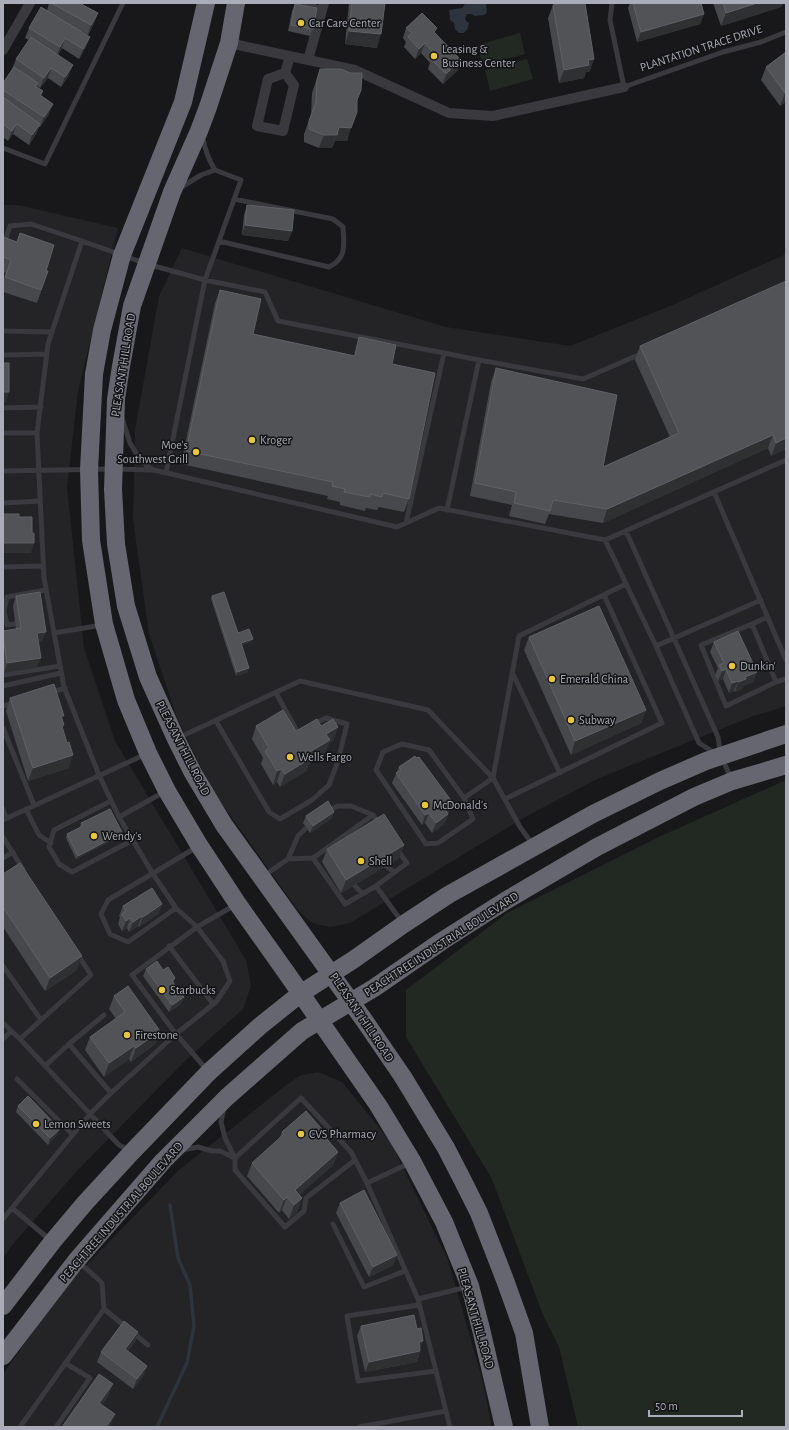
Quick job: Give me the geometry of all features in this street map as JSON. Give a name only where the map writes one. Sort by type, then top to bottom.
[{"type":"highway","name":"PLEASANT HILL ROAD","points":[[206,3],[183,102],[122,255],[102,330],[94,374],[89,470],[91,540],[104,624],[126,700],[148,753],[167,790],[199,845],[237,903],[378,1105],[412,1161],[444,1222],[470,1286],[482,1329],[504,1427]]},
{"type":"highway","points":[[224,3],[229,43]]},
{"type":"highway","name":"PLEASANT HILL ROAD","points":[[236,3],[229,43],[199,132],[172,192],[132,306],[116,399],[113,469],[116,544],[126,606],[148,676],[176,739],[193,772],[224,825],[352,1001],[402,1077],[446,1148],[479,1213],[524,1333],[540,1427]]},
{"type":"highway","points":[[3,1306],[52,1241],[131,1153],[209,1072],[280,1008],[448,895],[594,814],[660,781],[706,761],[786,734]]},
{"type":"highway","name":"PEACHTREE INDUSTRIAL BOULEVARD","points":[[3,1356],[76,1262],[172,1151],[227,1097],[302,1031],[374,988],[442,941],[505,901],[597,846],[694,797],[732,781],[786,765]]},
{"type":"street","points":[[3,50],[30,3]]},
{"type":"street","points":[[302,3],[323,8],[308,60]]},
{"type":"street","name":"PLANTATION TRACE DRIVE","points":[[229,43],[355,70],[450,113],[493,116],[624,87]]},
{"type":"street","points":[[285,73],[290,56]]},
{"type":"street","points":[[285,73],[294,85],[283,131],[256,126],[268,79],[285,73]]},
{"type":"lane","points":[[3,148],[45,164],[123,3]]},
{"type":"lane","points":[[612,3],[610,20],[624,87]]},
{"type":"lane","name":"PLANTATION TRACE DRIVE","points":[[624,87],[723,52],[761,42],[786,32]]},
{"type":"lane","points":[[166,473],[204,280],[220,241],[241,180],[215,170],[207,157],[204,149],[203,138],[199,132]]},
{"type":"lane","points":[[172,192],[201,175],[215,170]]},
{"type":"lane","points":[[220,241],[329,267],[336,264],[344,250],[344,227],[333,219],[234,200]]},
{"type":"lane","points":[[3,247],[10,226],[31,224],[147,264],[204,280],[265,292],[278,321],[583,380],[648,350]]},
{"type":"lane","points":[[3,1219],[90,1114],[176,1034],[213,1004],[230,981],[223,961],[197,927],[176,908],[153,874],[111,801],[99,776],[65,688],[61,673],[43,566],[37,433],[48,344],[82,241]]},
{"type":"lane","points":[[3,331],[52,332]]},
{"type":"lane","points":[[406,523],[444,353]]},
{"type":"lane","points":[[3,355],[47,354]]},
{"type":"lane","points":[[447,510],[479,360]]},
{"type":"lane","points":[[116,399],[130,443],[140,460],[154,470]]},
{"type":"lane","points":[[3,408],[41,406]]},
{"type":"lane","points":[[3,434],[37,433]]},
{"type":"lane","points":[[3,471],[113,469],[154,470],[397,527],[439,508],[605,540],[786,460]]},
{"type":"lane","points":[[714,492],[786,660]]},
{"type":"lane","points":[[3,503],[40,501]]},
{"type":"lane","points":[[626,531],[718,737],[721,756],[732,781]]},
{"type":"lane","points":[[605,540],[656,646],[699,743],[721,756]]},
{"type":"lane","points":[[3,567],[43,566]]},
{"type":"lane","points":[[464,798],[493,778],[519,636],[626,584]]},
{"type":"lane","points":[[16,624],[7,625],[4,612],[7,597],[46,590]]},
{"type":"lane","points":[[505,799],[662,723],[604,595]]},
{"type":"lane","points":[[656,646],[761,600]]},
{"type":"lane","points":[[768,617],[701,645],[726,706],[776,682],[786,679]]},
{"type":"lane","points":[[45,619],[51,618]]},
{"type":"lane","points":[[54,633],[104,624]]},
{"type":"lane","points":[[752,624],[776,682]]},
{"type":"lane","points":[[3,675],[60,666]]},
{"type":"lane","points":[[3,686],[61,673]]},
{"type":"lane","points":[[512,674],[560,772]]},
{"type":"lane","points":[[176,739],[300,681],[428,710],[493,778],[520,827],[534,847]]},
{"type":"lane","points":[[44,694],[65,688]]},
{"type":"lane","points":[[276,693],[298,733],[303,730]]},
{"type":"lane","points":[[3,706],[17,702]]},
{"type":"lane","points":[[216,721],[269,812],[280,819],[312,800],[329,785],[338,761],[346,724],[326,718],[309,727]]},
{"type":"lane","points":[[3,728],[34,806]]},
{"type":"lane","points":[[402,744],[430,750],[464,798],[473,819],[438,842],[426,844],[376,770],[383,752],[402,744]]},
{"type":"lane","points":[[3,809],[5,819],[148,753]]},
{"type":"lane","points":[[120,817],[167,790]]},
{"type":"lane","points":[[111,801],[54,830],[49,847],[59,864],[72,872],[133,840]]},
{"type":"lane","points":[[328,812],[337,806],[351,806],[373,815],[382,827]]},
{"type":"lane","points":[[26,809],[39,835],[50,843]]},
{"type":"lane","points":[[288,858],[313,858],[331,848],[373,815]]},
{"type":"lane","points":[[359,825],[362,830]]},
{"type":"lane","points":[[262,879],[288,858],[298,836],[307,827]]},
{"type":"lane","points":[[3,837],[25,871]]},
{"type":"lane","points":[[176,908],[128,942],[110,934],[102,914],[108,900],[199,845]]},
{"type":"lane","points":[[313,858],[344,904],[376,886],[407,863],[394,845]]},
{"type":"lane","points":[[3,858],[13,852]]},
{"type":"lane","points":[[386,866],[394,872]]},
{"type":"lane","points":[[354,885],[362,893]]},
{"type":"lane","points":[[376,886],[404,924]]},
{"type":"lane","points":[[209,1072],[176,1034],[132,975],[169,946],[237,903]]},
{"type":"lane","points":[[169,946],[213,1004]]},
{"type":"lane","points":[[20,1039],[91,975],[74,949]]},
{"type":"lane","points":[[3,966],[41,1020]]},
{"type":"lane","points":[[45,1066],[104,1015]]},
{"type":"lane","points":[[3,1023],[20,1039],[118,1144],[131,1153]]},
{"type":"lane","points":[[3,1039],[11,1030]]},
{"type":"lane","points":[[69,1044],[111,1093]]},
{"type":"lane","points":[[16,1079],[73,1135]]},
{"type":"lane","points":[[227,1097],[221,1122],[225,1138],[235,1158],[235,1170],[285,1227],[304,1211],[306,1198],[355,1160]]},
{"type":"lane","points":[[235,1158],[301,1098],[351,1152],[367,1183],[418,1299],[450,1427]]},
{"type":"lane","points":[[172,1151],[198,1147],[212,1151],[220,1151],[235,1158]]},
{"type":"lane","points":[[367,1183],[412,1161]]},
{"type":"lane","points":[[12,1208],[39,1232],[52,1241]]},
{"type":"lane","points":[[332,1224],[364,1287],[406,1271]]},
{"type":"lane","points":[[20,1427],[104,1309],[102,1283],[88,1270],[76,1262]]},
{"type":"lane","points":[[418,1299],[470,1286]]},
{"type":"lane","points":[[419,1304],[347,1316],[358,1381],[436,1371]]},
{"type":"lane","points":[[104,1309],[148,1345]]},
{"type":"lane","points":[[56,1427],[90,1378],[65,1363]]},
{"type":"lane","points":[[359,1427],[446,1411]]},
{"type":"shaded area","points":[[486,3],[487,12],[484,15],[475,16],[467,14],[465,18],[469,23],[468,28],[464,33],[459,33],[455,29],[454,23],[450,20],[449,10],[462,8],[465,4]]},
{"type":"shaded area","points":[[520,33],[525,54],[483,65],[477,45]]},
{"type":"shaded area","points":[[527,59],[533,79],[490,91],[485,70]]},
{"type":"shaded area","points":[[3,205],[18,205],[118,228],[78,391],[67,487],[84,648],[115,741],[246,960],[251,986],[243,1009],[186,1060],[77,1171],[13,1244],[3,1258]]},
{"type":"shaded area","points":[[182,248],[446,327],[570,346],[670,306],[786,254],[786,706],[751,717],[597,779],[527,816],[350,923],[330,927],[312,923],[297,909],[212,790],[177,718],[149,634],[133,520],[135,430],[159,296]]},
{"type":"shaded area","points":[[786,780],[786,1427],[578,1427],[559,1347],[543,1315],[492,1179],[406,1037],[406,990],[507,913],[661,836]]},
{"type":"shaded area","points":[[318,1072],[342,1082],[390,1141],[448,1260],[482,1378],[492,1427],[3,1427],[3,1374],[61,1291],[179,1170],[285,1086],[301,1075]]},
{"type":"building","points":[[51,3],[82,3],[81,4],[98,13],[91,25]]},
{"type":"building","points":[[352,3],[385,3],[381,34],[349,31]]},
{"type":"building","points":[[562,3],[585,3],[594,59],[588,60],[589,65],[564,70],[553,5]]},
{"type":"building","points":[[633,3],[701,3],[704,14],[641,32]]},
{"type":"building","points":[[723,3],[757,3],[726,13]]},
{"type":"building","name":"Car Care Center","points":[[295,4],[317,8],[313,29],[291,25]]},
{"type":"building","points":[[41,7],[90,37],[83,49],[65,38],[60,47],[29,28]]},
{"type":"building","points":[[422,13],[437,28],[434,32],[461,60],[446,74],[431,59],[435,55],[425,43],[419,49],[408,37],[412,33],[406,28]]},
{"type":"building","points":[[31,37],[73,65],[65,77],[51,68],[44,78],[16,59]]},
{"type":"building","points":[[786,52],[786,92],[785,93],[766,67]]},
{"type":"building","points":[[14,67],[38,83],[35,86],[43,91],[40,95],[53,104],[44,117],[3,90],[3,83]]},
{"type":"building","points":[[320,69],[341,69],[350,73],[362,73],[361,90],[357,100],[357,112],[351,128],[339,127],[337,135],[324,135],[309,129],[309,121],[316,102],[317,80]]},
{"type":"building","points":[[3,97],[40,124],[32,135],[17,124],[12,131],[3,124]]},
{"type":"building","points":[[247,205],[294,210],[292,231],[245,225]]},
{"type":"building","points":[[20,233],[54,245],[46,271],[48,271],[41,290],[5,277],[11,260],[3,257],[3,237],[17,242]]},
{"type":"building","points":[[786,281],[786,438],[776,443],[773,435],[607,509],[553,500],[550,511],[514,503],[516,492],[475,483],[496,368],[617,395],[603,467],[679,433],[640,346]]},
{"type":"building","points":[[220,290],[261,299],[253,334],[355,356],[359,337],[396,345],[392,364],[435,373],[409,499],[383,493],[382,497],[370,494],[370,497],[344,492],[345,489],[332,486],[333,482],[186,451]]},
{"type":"building","points":[[3,363],[9,363],[9,392],[3,392]]},
{"type":"building","points":[[3,514],[19,514],[19,517],[32,517],[32,533],[34,533],[34,543],[3,543]]},
{"type":"building","points":[[40,592],[46,632],[37,633],[41,658],[7,663],[3,631],[21,628],[16,596]]},
{"type":"building","points":[[224,592],[238,633],[249,629],[253,639],[241,643],[249,668],[237,672],[212,596]]},
{"type":"building","points":[[599,606],[646,710],[575,741],[529,637]]},
{"type":"building","points":[[738,631],[757,672],[745,677],[746,679],[732,683],[726,669],[722,671],[719,665],[724,663],[714,642]]},
{"type":"building","points":[[54,684],[64,716],[61,716],[64,725],[62,726],[67,743],[69,742],[73,755],[33,768],[10,698]]},
{"type":"building","name":"Wells Fargo","points":[[283,710],[296,731],[317,719],[321,726],[333,719],[338,727],[326,734],[330,740],[308,753],[311,758],[285,774],[281,769],[277,771],[265,751],[269,748],[256,726]]},
{"type":"building","name":"McDonald's","points":[[415,756],[416,758],[419,757],[453,803],[445,809],[448,814],[436,823],[429,813],[425,815],[396,773],[401,770],[399,767]]},
{"type":"building","points":[[328,801],[334,812],[313,826],[306,816]]},
{"type":"building","name":"Wendy's","points":[[110,809],[122,832],[78,856],[67,834],[83,826],[81,823]]},
{"type":"building","points":[[384,814],[404,845],[346,880],[327,849]]},
{"type":"building","points":[[20,863],[82,956],[50,978],[3,907],[3,874]]},
{"type":"building","points":[[152,888],[162,904],[133,922],[130,918],[126,921],[122,914],[126,911],[123,906]]},
{"type":"building","points":[[157,961],[163,970],[168,967],[175,978],[172,981],[184,997],[172,1005],[146,969]]},
{"type":"building","name":"Firestone","points":[[128,986],[160,1031],[136,1048],[134,1046],[109,1063],[90,1037],[125,1012],[114,996]]},
{"type":"building","points":[[28,1096],[60,1129],[50,1138],[18,1106]]},
{"type":"building","points":[[306,1111],[328,1136],[326,1138],[338,1152],[295,1190],[302,1198],[294,1205],[287,1197],[284,1200],[252,1163],[284,1134],[282,1132]]},
{"type":"building","points":[[364,1190],[397,1255],[373,1267],[340,1203]]},
{"type":"building","points":[[414,1315],[417,1329],[421,1328],[423,1341],[419,1342],[420,1351],[369,1362],[361,1326]]},
{"type":"building","points":[[124,1321],[138,1332],[125,1349],[147,1366],[137,1379],[101,1352]]},
{"type":"building","points":[[99,1374],[113,1384],[99,1403],[115,1414],[106,1427],[62,1427]]},
{"type":"waterway","points":[[157,1427],[187,1363],[194,1326],[190,1285],[178,1258],[170,1205]]},
{"type":"place","name":"Car Care Center","points":[[301,23]]},
{"type":"place","name":"Leasing & Business Center","points":[[434,56]]},
{"type":"place","name":"Kroger","points":[[252,440]]},
{"type":"place","name":"Moe's Southwest Grill","points":[[196,452]]},
{"type":"place","name":"Dunkin'","points":[[732,666]]},
{"type":"place","name":"Emerald China","points":[[552,679]]},
{"type":"place","name":"Subway","points":[[571,720]]},
{"type":"place","name":"Wells Fargo","points":[[290,757]]},
{"type":"place","name":"McDonald's","points":[[425,805]]},
{"type":"place","name":"Wendy's","points":[[94,836]]},
{"type":"place","name":"Shell","points":[[361,861]]},
{"type":"place","name":"Starbucks","points":[[162,990]]},
{"type":"place","name":"Firestone","points":[[127,1035]]},
{"type":"place","name":"Lemon Sweets","points":[[36,1124]]},
{"type":"place","name":"CVS Pharmacy","points":[[301,1134]]}]
